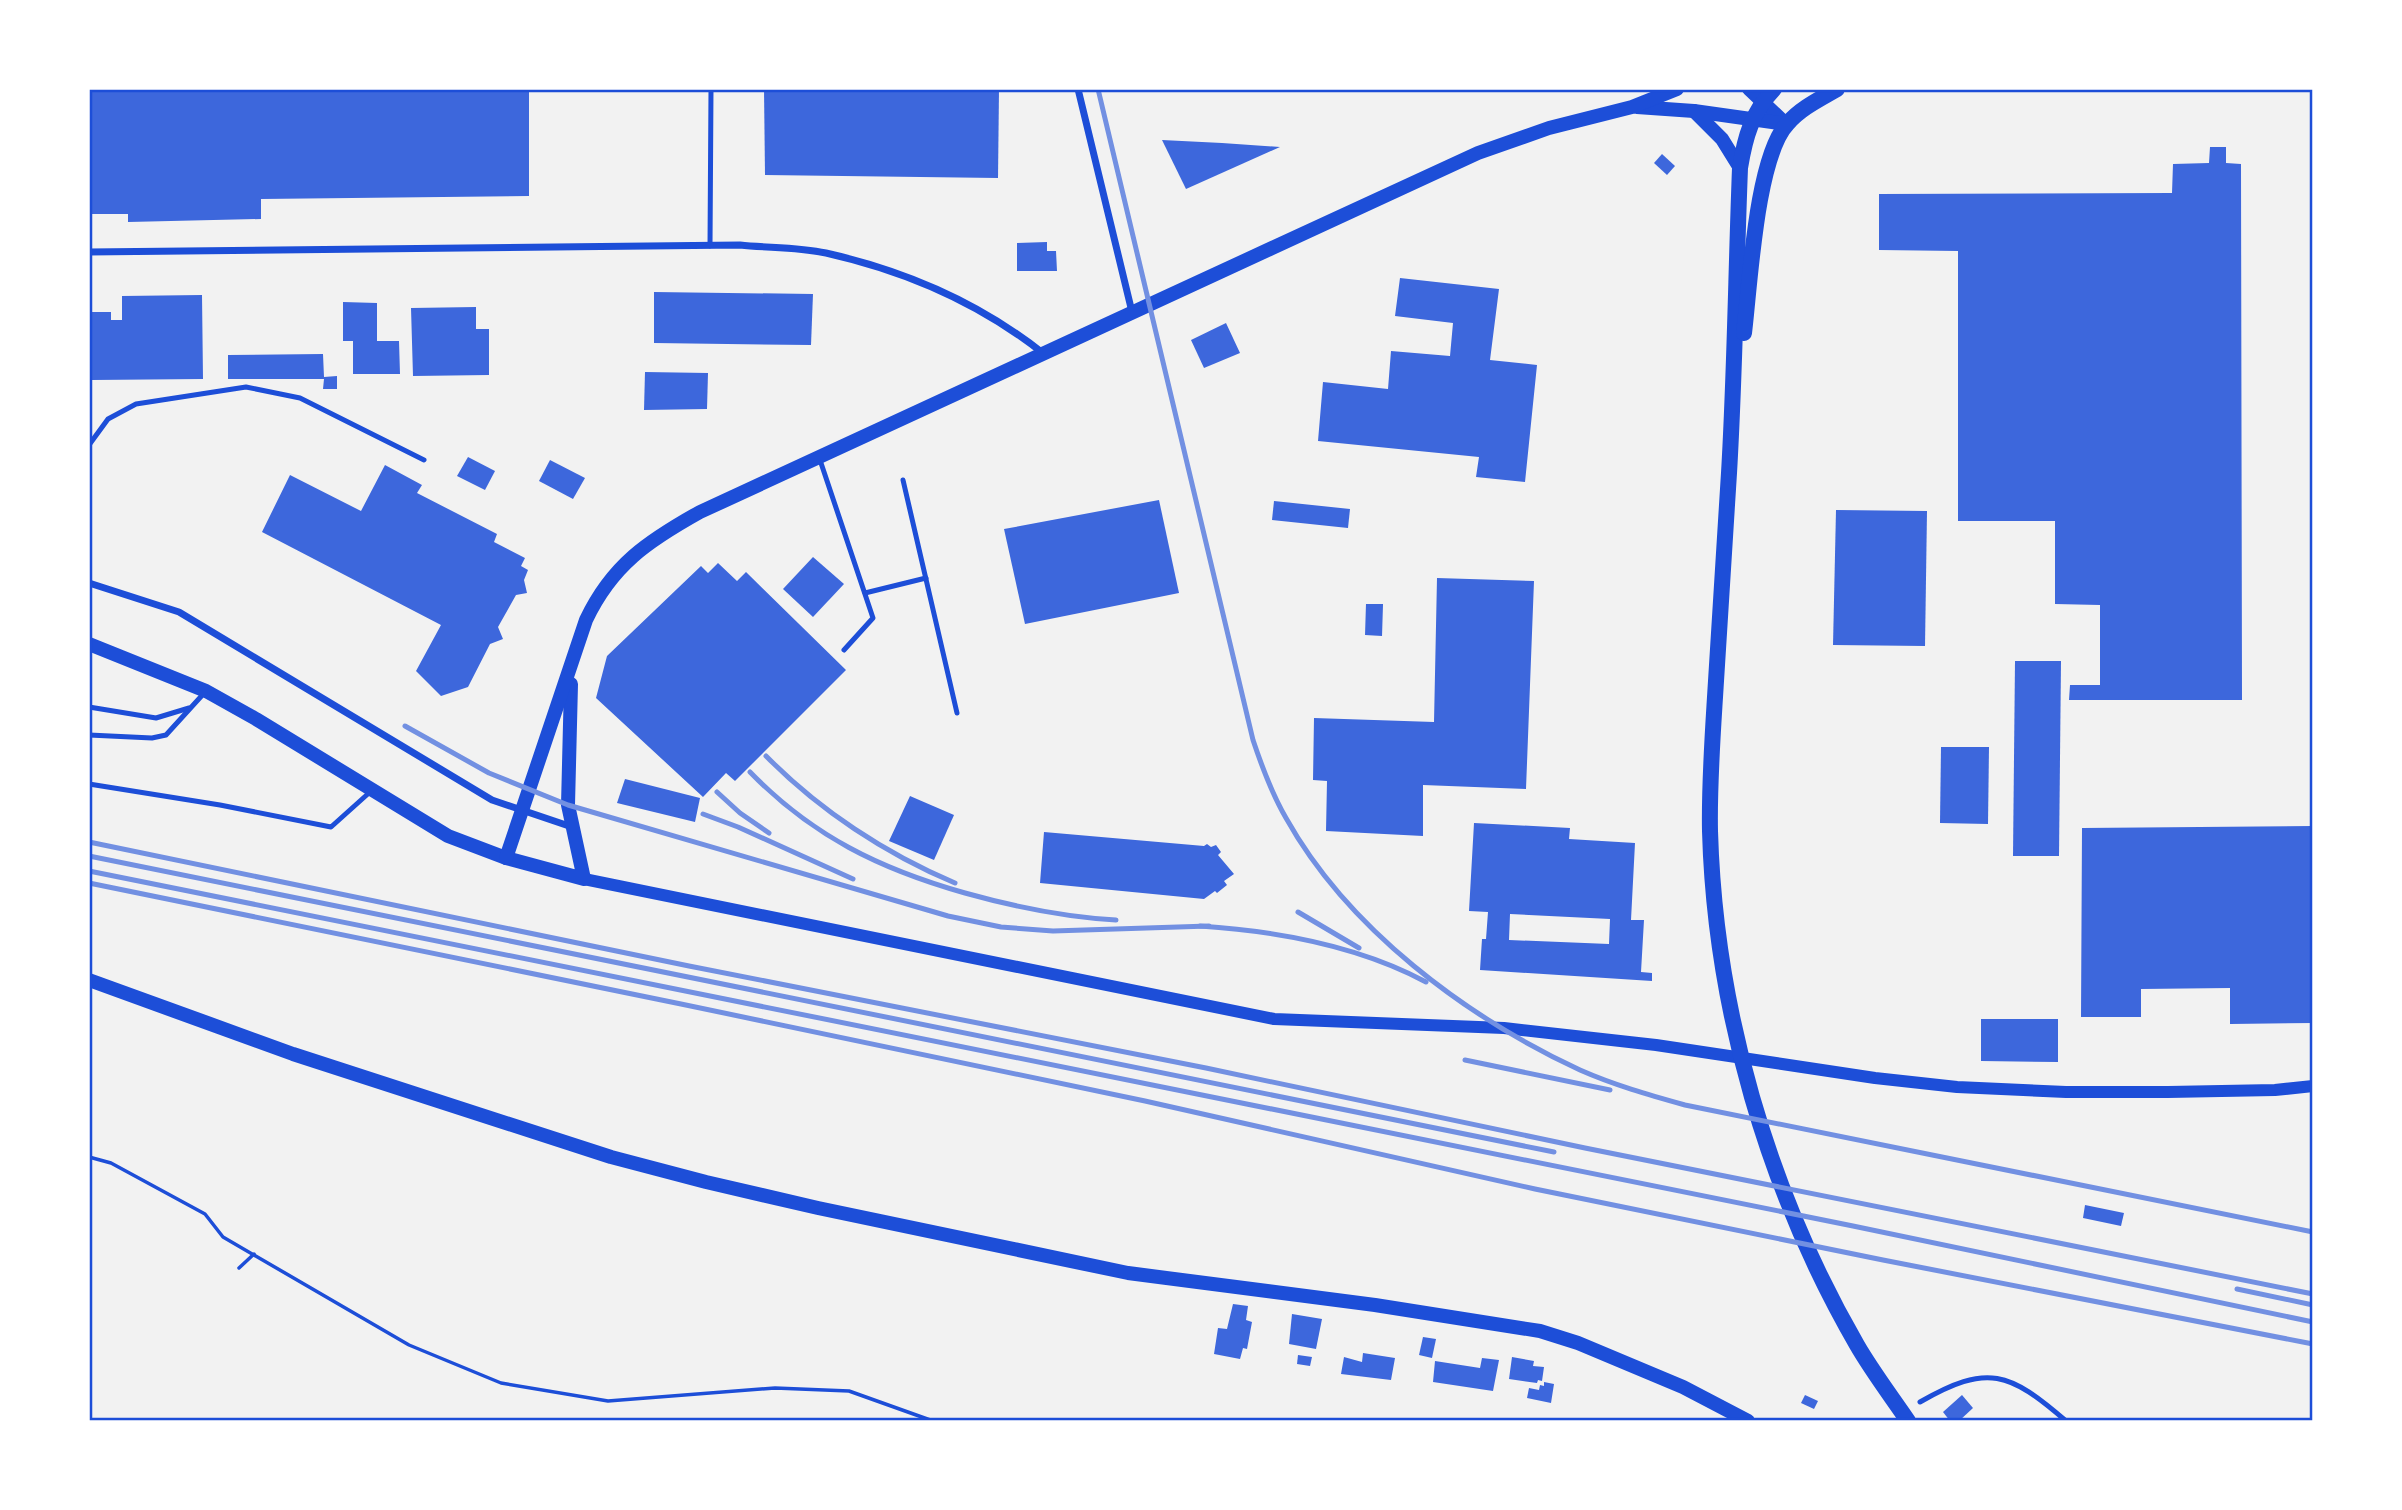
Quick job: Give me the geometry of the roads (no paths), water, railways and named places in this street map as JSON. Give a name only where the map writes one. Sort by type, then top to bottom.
[{"type":"main road","points":[[506,858],[586,620],[597,598],[626,561],[657,536],[700,512],[1478,153],[1549,128],[1632,107],[1678,89]]},
{"type":"main road","points":[[1749,89],[1786,124]]},
{"type":"main road","points":[[1774,89],[1751,120],[1744,140],[1740,168],[1732,429],[1712,740],[1710,831],[1719,931],[1729,1002],[1760,1123],[1779,1180],[1815,1265],[1858,1348],[1908,1421]]},
{"type":"main road","points":[[1732,429],[1763,181],[1771,154],[1786,124],[1811,103],[1837,89]]},
{"type":"main road","points":[[1632,107],[1694,111],[1786,124]]},
{"type":"main road","points":[[1694,111],[1722,139],[1740,168]]},
{"type":"main road","points":[[89,644],[205,691],[257,719],[448,836],[506,858],[584,879],[568,805],[571,668]]},
{"type":"main road","points":[[89,980],[293,1054],[611,1157],[818,1208],[1128,1273],[1388,1307],[1541,1331],[1578,1343],[1683,1387],[1748,1421]]},
{"type":"street","points":[[1078,89],[1133,313]]},
{"type":"street","points":[[89,252],[740,245],[824,253],[917,279],[974,306],[1045,354]]},
{"type":"street","points":[[89,583],[179,612],[492,800],[573,827]]},
{"type":"street","points":[[584,879],[1274,1018],[1504,1028],[1656,1045],[1957,1087],[2066,1092],[2168,1092],[2275,1090],[2313,1086]]},
{"type":"lane","points":[[710,246],[711,89]]},
{"type":"lane","points":[[89,445],[108,419],[136,404],[246,387],[300,398],[424,460]]},
{"type":"lane","points":[[819,458],[873,618],[844,650]]},
{"type":"lane","points":[[903,480],[957,713]]},
{"type":"lane","points":[[865,593],[926,578]]},
{"type":"lane","points":[[89,735],[152,738],[166,735],[205,691]]},
{"type":"lane","points":[[89,707],[156,718],[192,707]]},
{"type":"lane","points":[[89,784],[220,805],[331,827],[372,791]]},
{"type":"lane","points":[[1920,1402],[1949,1385],[1996,1377],[2015,1383],[2066,1421]]},
{"type":"railway","points":[[1098,89],[1253,740],[1276,799],[1312,859],[1342,897],[1376,933],[1453,996],[1495,1024],[1580,1070],[1632,1089],[1685,1105],[2313,1232]]},
{"type":"railway","points":[[405,726],[489,773],[568,805],[948,916],[1001,927],[1053,931],[1209,926]]},
{"type":"railway","points":[[766,756],[808,795],[854,829],[904,859],[955,883]]},
{"type":"railway","points":[[750,772],[798,815],[823,832],[849,848],[904,873],[934,884],[1021,907],[1116,920]]},
{"type":"railway","points":[[717,792],[740,813],[769,833]]},
{"type":"railway","points":[[703,814],[853,879]]},
{"type":"railway","points":[[89,842],[2313,1294]]},
{"type":"railway","points":[[89,856],[1554,1152]]},
{"type":"railway","points":[[89,871],[1853,1226],[2313,1322]]},
{"type":"railway","points":[[89,883],[1145,1101],[1535,1189],[2313,1344]]},
{"type":"railway","points":[[1298,912],[1359,948]]},
{"type":"railway","points":[[1200,926],[1316,942],[1372,958],[1426,982]]},
{"type":"railway","points":[[1465,1060],[1610,1090]]},
{"type":"railway","points":[[2237,1289],[2313,1305]]}]
